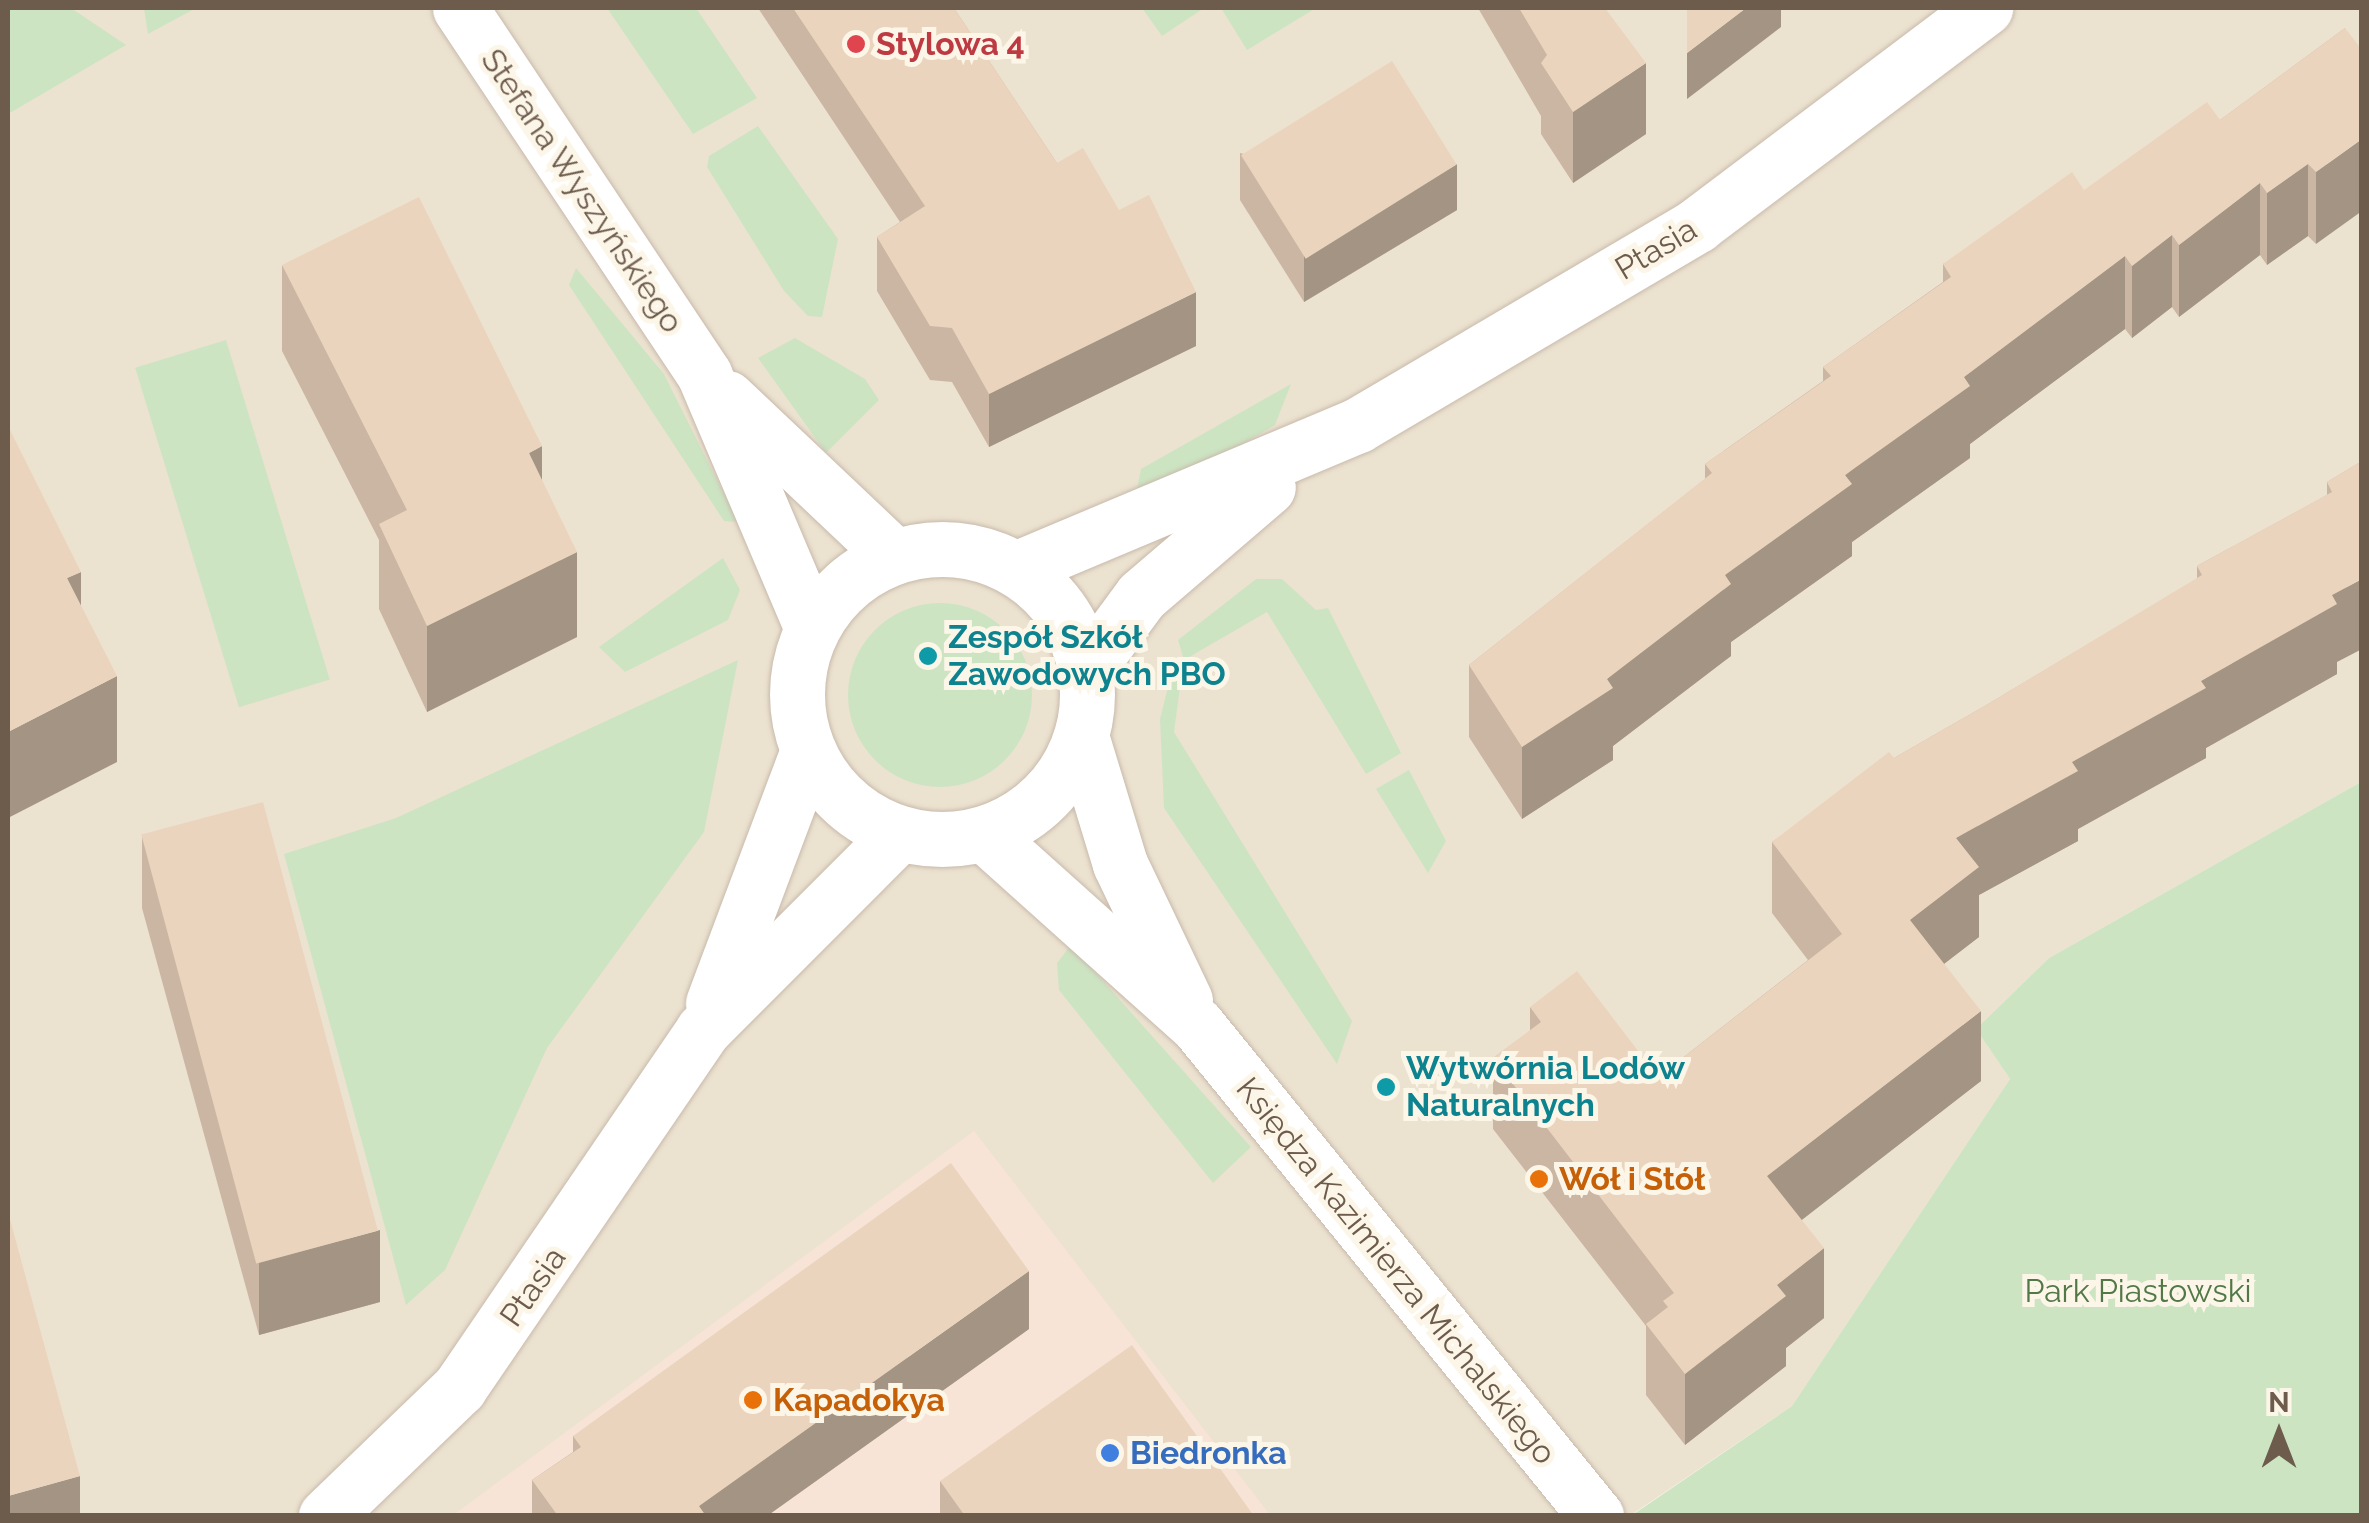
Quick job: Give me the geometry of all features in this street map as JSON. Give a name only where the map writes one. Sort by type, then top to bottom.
[{"type":"street","name":"Stefana Wyszyńskiego","points":[[460,8],[704,374],[810,626]]},
{"type":"street","name":"Ptasia","points":[[1018,568],[1304,455],[1697,225],[1985,8]]},
{"type":"street","name":"Stefana Wyszyńskiego","points":[[704,374],[893,555]]},
{"type":"street","name":"Ptasia","points":[[1088,668],[1141,596],[1304,455]]},
{"type":"street","points":[[952,546],[1018,568],[1060,606],[1088,668],[1082,739],[1061,781],[1025,816],[985,835],[898,835],[846,806],[807,753],[794,692],[810,626],[843,585],[893,555],[952,546]]},
{"type":"street","name":"Księdza Kazimierza Michalskiego","points":[[1082,739],[1120,864],[1197,1026]]},
{"type":"street","name":"Ptasia","points":[[703,1030],[807,753]]},
{"type":"street","name":"Ptasia","points":[[326,1516],[459,1388],[703,1030],[898,835]]},
{"type":"street","name":"Księdza Kazimierza Michalskiego","points":[[985,835],[1197,1026],[1596,1516]]},
{"type":"shaded area","points":[[8,8],[2361,8],[2361,782],[2049,958],[1976,1029],[2010,1079],[1792,1406],[1631,1515],[8,1516]]},
{"type":"shaded area","points":[[974,1131],[1270,1515],[452,1516]]},
{"type":"green space","points":[[71,8],[126,45],[8,114],[8,10]]},
{"type":"green space","points":[[144,8],[196,8],[148,34]]},
{"type":"green space","points":[[607,8],[696,8],[757,98],[693,134]]},
{"type":"green space","points":[[1142,8],[1204,8],[1162,36]]},
{"type":"green space","points":[[1221,8],[1316,8],[1247,50]]},
{"type":"green space","points":[[758,126],[838,239],[822,317],[808,316],[784,291],[707,167],[709,156]]},
{"type":"green space","points":[[576,268],[664,374],[738,522],[724,521],[569,285]]},
{"type":"green space","points":[[795,338],[865,379],[879,400],[826,453],[758,358]]},
{"type":"green space","points":[[226,340],[330,679],[239,707],[135,368]]},
{"type":"green space","points":[[1291,384],[1275,425],[1133,508],[1141,469]]},
{"type":"green space","points":[[723,558],[740,590],[728,620],[625,672],[599,647]]},
{"type":"green space","points":[[1256,579],[1282,579],[1316,610],[1328,608],[1401,753],[1366,774],[1267,612],[1184,660],[1178,640]]},
{"type":"green space","points":[[940,603],[975,610],[1005,630],[1025,660],[1032,695],[1025,730],[1005,760],[975,780],[940,787],[905,780],[875,760],[855,730],[848,695],[855,660],[875,630],[905,610]]},
{"type":"green space","points":[[738,660],[704,832],[547,1048],[445,1270],[406,1305],[284,854],[396,818]]},
{"type":"green space","points":[[1183,665],[1174,732],[1352,1021],[1337,1064],[1164,808],[1160,719],[1172,671]]},
{"type":"green space","points":[[1409,770],[1446,841],[1428,873],[1376,789]]},
{"type":"green space","name":"Park Piastowski","points":[[2361,782],[2361,1515],[1631,1516],[1792,1406],[2010,1079],[1976,1029],[2049,958]]},
{"type":"green space","points":[[1071,945],[1251,1147],[1213,1183],[1059,990],[1057,963]]},
{"type":"building","points":[[793,8],[954,8],[1057,163],[1083,148],[1119,210],[1149,195],[1196,292],[989,394],[952,328],[930,326],[877,237],[925,206]]},
{"type":"building","points":[[1519,8],[1605,8],[1646,63],[1573,112],[1541,63],[1547,55]]},
{"type":"building","points":[[1687,8],[1746,8],[1687,53]]},
{"type":"building","points":[[2345,28],[2362,50],[2362,139],[2316,172],[2308,164],[2267,193],[2260,183],[2179,245],[2172,235],[2132,266],[2125,256],[1964,377],[1970,386],[1845,475],[1852,484],[1725,575],[1731,584],[1607,679],[1613,688],[1522,747],[1469,665],[1712,473],[1705,464],[1831,376],[1823,367],[1951,277],[1943,264],[2072,172],[2084,190],[2207,102],[2220,120]]},
{"type":"building","points":[[1392,61],[1457,164],[1306,259],[1241,155]]},
{"type":"building","points":[[419,197],[542,446],[529,453],[577,552],[427,626],[379,524],[407,510],[282,265]]},
{"type":"building","points":[[8,426],[81,572],[67,578],[117,676],[8,732]]},
{"type":"building","points":[[2362,461],[2362,579],[2332,595],[2337,604],[2201,681],[2206,688],[2072,762],[2078,771],[1956,838],[1979,867],[1910,920],[1981,1011],[1767,1176],[1824,1248],[1777,1285],[1786,1296],[1685,1374],[1646,1324],[1668,1307],[1663,1301],[1674,1293],[1493,1058],[1541,1022],[1530,1007],[1577,971],[1658,1077],[1842,934],[1772,842],[1889,752],[1894,758],[2202,575],[2197,566],[2332,492],[2327,482]]},
{"type":"building","points":[[263,802],[378,1231],[256,1263],[141,835]]},
{"type":"building","points":[[951,1163],[1029,1271],[699,1506],[706,1516],[558,1516],[532,1480],[581,1447],[573,1436]]},
{"type":"building","points":[[8,1212],[80,1476],[8,1496]]},
{"type":"building","points":[[1132,1345],[1254,1516],[965,1516],[940,1481]]},
{"type":"place","name":"Stylowa 4","points":[[856,44]]},
{"type":"place","name":"Zespół Szkół Zawodowych PBO","points":[[928,656]]},
{"type":"place","name":"Wytwórnia Lodów Naturalnych","points":[[1386,1087]]},
{"type":"place","name":"Wół i Stół","points":[[1539,1179]]},
{"type":"place","name":"Kapadokya","points":[[753,1400]]},
{"type":"place","name":"Biedronka","points":[[1110,1453]]}]
